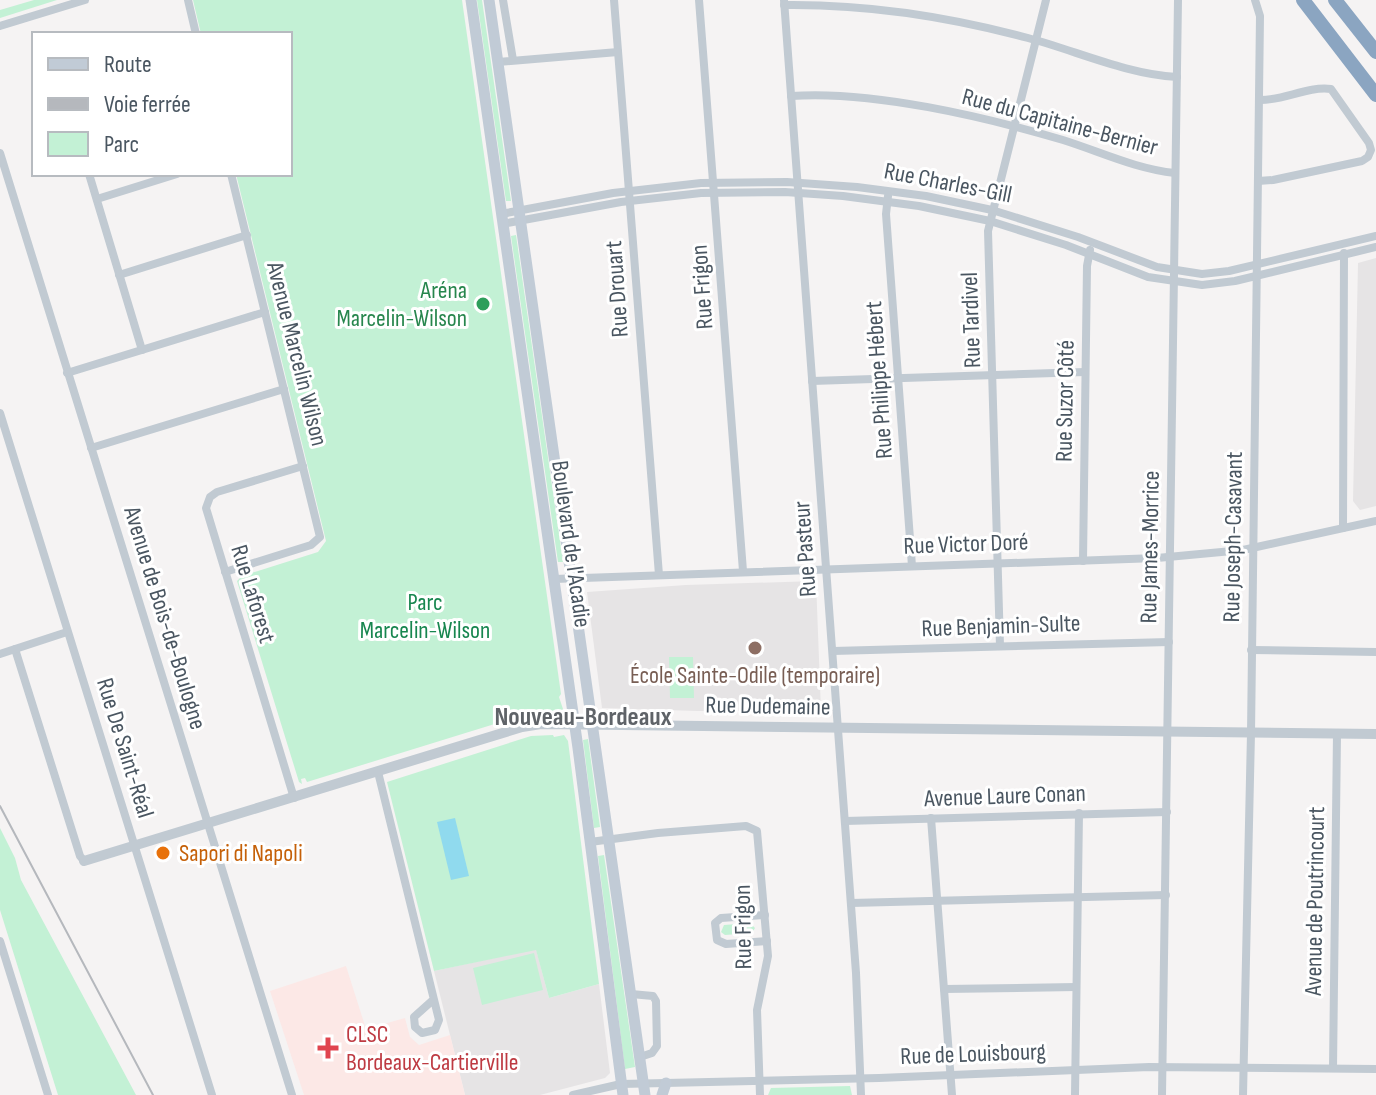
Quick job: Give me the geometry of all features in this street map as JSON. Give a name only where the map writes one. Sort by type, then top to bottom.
[{"type":"highway","points":[[1303,0],[1376,95]]},
{"type":"highway","points":[[1335,0],[1376,52]]},
{"type":"main road","name":"Boulevard de l'Acadie","points":[[471,0],[554,579],[622,1090]]},
{"type":"main road","name":"Boulevard de l'Acadie","points":[[489,0],[644,1089]]},
{"type":"street","points":[[0,26],[85,0]]},
{"type":"street","points":[[188,0],[196,32]]},
{"type":"street","points":[[503,0],[513,60]]},
{"type":"street","name":"Rue Drouart","points":[[614,0],[659,575]]},
{"type":"street","name":"Rue Frigon","points":[[699,0],[743,571]]},
{"type":"street","name":"Rue Tardivel","points":[[1000,646],[990,221],[1046,0]]},
{"type":"street","name":"Rue James-Morrice","points":[[1162,1095],[1178,0]]},
{"type":"street","points":[[784,3],[890,12],[984,27],[1149,74],[1177,77]]},
{"type":"street","name":"Rue Pasteur","points":[[784,3],[851,903],[861,1095]]},
{"type":"street","name":"Rue Joseph-Casavant","points":[[1243,1095],[1257,276],[1257,3]]},
{"type":"street","points":[[498,62],[618,52]]},
{"type":"street","points":[[1258,181],[1362,161],[1371,150],[1331,89],[1259,100]]},
{"type":"street","name":"Rue du Capitaine-Bernier","points":[[791,96],[890,102],[1014,126],[1139,167],[1175,173]]},
{"type":"street","name":"Avenue de Bois-de-Boulogne","points":[[0,153],[292,1095]]},
{"type":"street","points":[[90,176],[142,350]]},
{"type":"street","points":[[97,199],[171,176]]},
{"type":"street","name":"Avenue Marcelin Wilson","points":[[225,572],[316,543],[320,533],[232,176]]},
{"type":"street","name":"Rue Charles-Gill","points":[[520,216],[629,190],[713,182],[889,191],[992,210],[1174,271],[1215,273],[1376,236]]},
{"type":"street","name":"Rue Charles-Gill","points":[[502,219],[630,200],[798,188],[888,201],[990,221],[1089,253],[1148,277],[1211,285],[1376,247]]},
{"type":"street","name":"Rue Philippe Hébert","points":[[889,191],[886,214],[912,566]]},
{"type":"street","points":[[119,275],[247,235]]},
{"type":"street","name":"Rue Suzor Côté","points":[[1083,561],[1085,372],[1089,253],[1092,242]]},
{"type":"street","points":[[1342,245],[1345,255],[1343,528]]},
{"type":"street","points":[[67,373],[265,312]]},
{"type":"street","points":[[812,381],[1085,372]]},
{"type":"street","points":[[91,448],[284,389]]},
{"type":"street","name":"Rue De Saint-Réal","points":[[0,413],[212,1095]]},
{"type":"street","name":"Rue Laforest","points":[[294,798],[206,511],[210,497],[219,491],[303,466]]},
{"type":"street","name":"Rue Victor Doré","points":[[554,579],[1170,557],[1252,548],[1376,521]]},
{"type":"street","points":[[0,654],[67,632]]},
{"type":"street","name":"Rue Benjamin-Sulte","points":[[833,651],[1169,642]]},
{"type":"street","points":[[15,649],[84,861]]},
{"type":"street","points":[[1251,650],[1376,652]]},
{"type":"street","name":"Rue Dudemaine","points":[[84,861],[525,726],[593,724],[1376,734]]},
{"type":"street","name":"Avenue de Poutrincourt","points":[[1333,1068],[1337,734]]},
{"type":"street","points":[[378,772],[433,1000]]},
{"type":"street","name":"Avenue Laure Conan","points":[[845,821],[1167,812]]},
{"type":"street","points":[[1075,1095],[1079,813]]},
{"type":"street","points":[[931,818],[952,1095]]},
{"type":"street","name":"Rue Frigon","points":[[590,842],[668,832],[753,828],[759,838],[767,941],[767,965],[757,1010],[760,1095]]},
{"type":"street","points":[[851,903],[1166,895]]},
{"type":"street","points":[[765,915],[721,918],[716,921],[714,929],[716,938],[722,943],[767,941]]},
{"type":"street","points":[[0,941],[48,1095]]},
{"type":"street","points":[[0,976],[10,973]]},
{"type":"street","points":[[944,989],[1076,987]]},
{"type":"street","points":[[631,994],[656,999],[657,1046],[652,1053],[640,1057]]},
{"type":"street","name":"Rue de Louisbourg","points":[[573,1095],[760,1080],[1163,1066],[1376,1069]]},
{"type":"shaded area","points":[[1376,258],[1376,506],[1360,510],[1353,501],[1358,263]]},
{"type":"shaded area","points":[[816,581],[821,711],[602,708],[587,592]]},
{"type":"shaded area","points":[[536,949],[549,998],[599,984],[610,1073],[605,1078],[540,1095],[465,1095],[434,971]]},
{"type":"shaded area","points":[[346,966],[366,1029],[405,1018],[410,1037],[419,1045],[450,1035],[465,1095],[304,1095],[270,991]]},
{"type":"green space","points":[[34,0],[57,0],[0,18],[0,10]]},
{"type":"green space","name":"Parc Marcelin-Wilson","points":[[193,0],[462,0],[561,694],[563,709],[560,713],[527,714],[307,782],[305,778],[301,779],[302,784],[299,782],[237,581],[242,576],[318,552],[326,541],[236,176],[292,176],[292,32],[201,32]]},
{"type":"green space","points":[[477,0],[482,0],[511,201],[506,201]]},
{"type":"green space","points":[[516,235],[563,562],[558,562],[511,236]]},
{"type":"green space","points":[[669,657],[693,657],[694,698],[670,698]]},
{"type":"green space","points":[[564,735],[568,741],[599,984],[549,998],[536,950],[434,971],[387,782],[531,736]]},
{"type":"green space","points":[[588,739],[600,827],[594,828],[583,740]]},
{"type":"green space","points":[[0,828],[15,858],[21,880],[136,1095],[58,1095],[0,910]]},
{"type":"green space","points":[[604,855],[635,1067],[625,1069],[598,856]]},
{"type":"green space","points":[[750,923],[755,928],[752,933],[725,935],[721,932],[724,925]]},
{"type":"green space","points":[[534,953],[543,990],[482,1005],[473,968]]},
{"type":"green space","points":[[850,1086],[852,1095],[768,1095],[771,1088]]},
{"type":"water","points":[[455,818],[469,876],[451,880],[437,822]]},
{"type":"railway","points":[[0,806],[153,1095]]},
{"type":"place","name":"Aréna Marcelin-Wilson","points":[[483,304]]},
{"type":"place","name":"École Sainte-Odile (temporaire)","points":[[755,648]]},
{"type":"place","name":"Sapori di Napoli","points":[[163,853]]},
{"type":"place","name":"CLSC Bordeaux-Cartierville","points":[[328,1048]]},
{"type":"district","name":"Nouveau-Bordeaux","points":[[583,717]]}]
